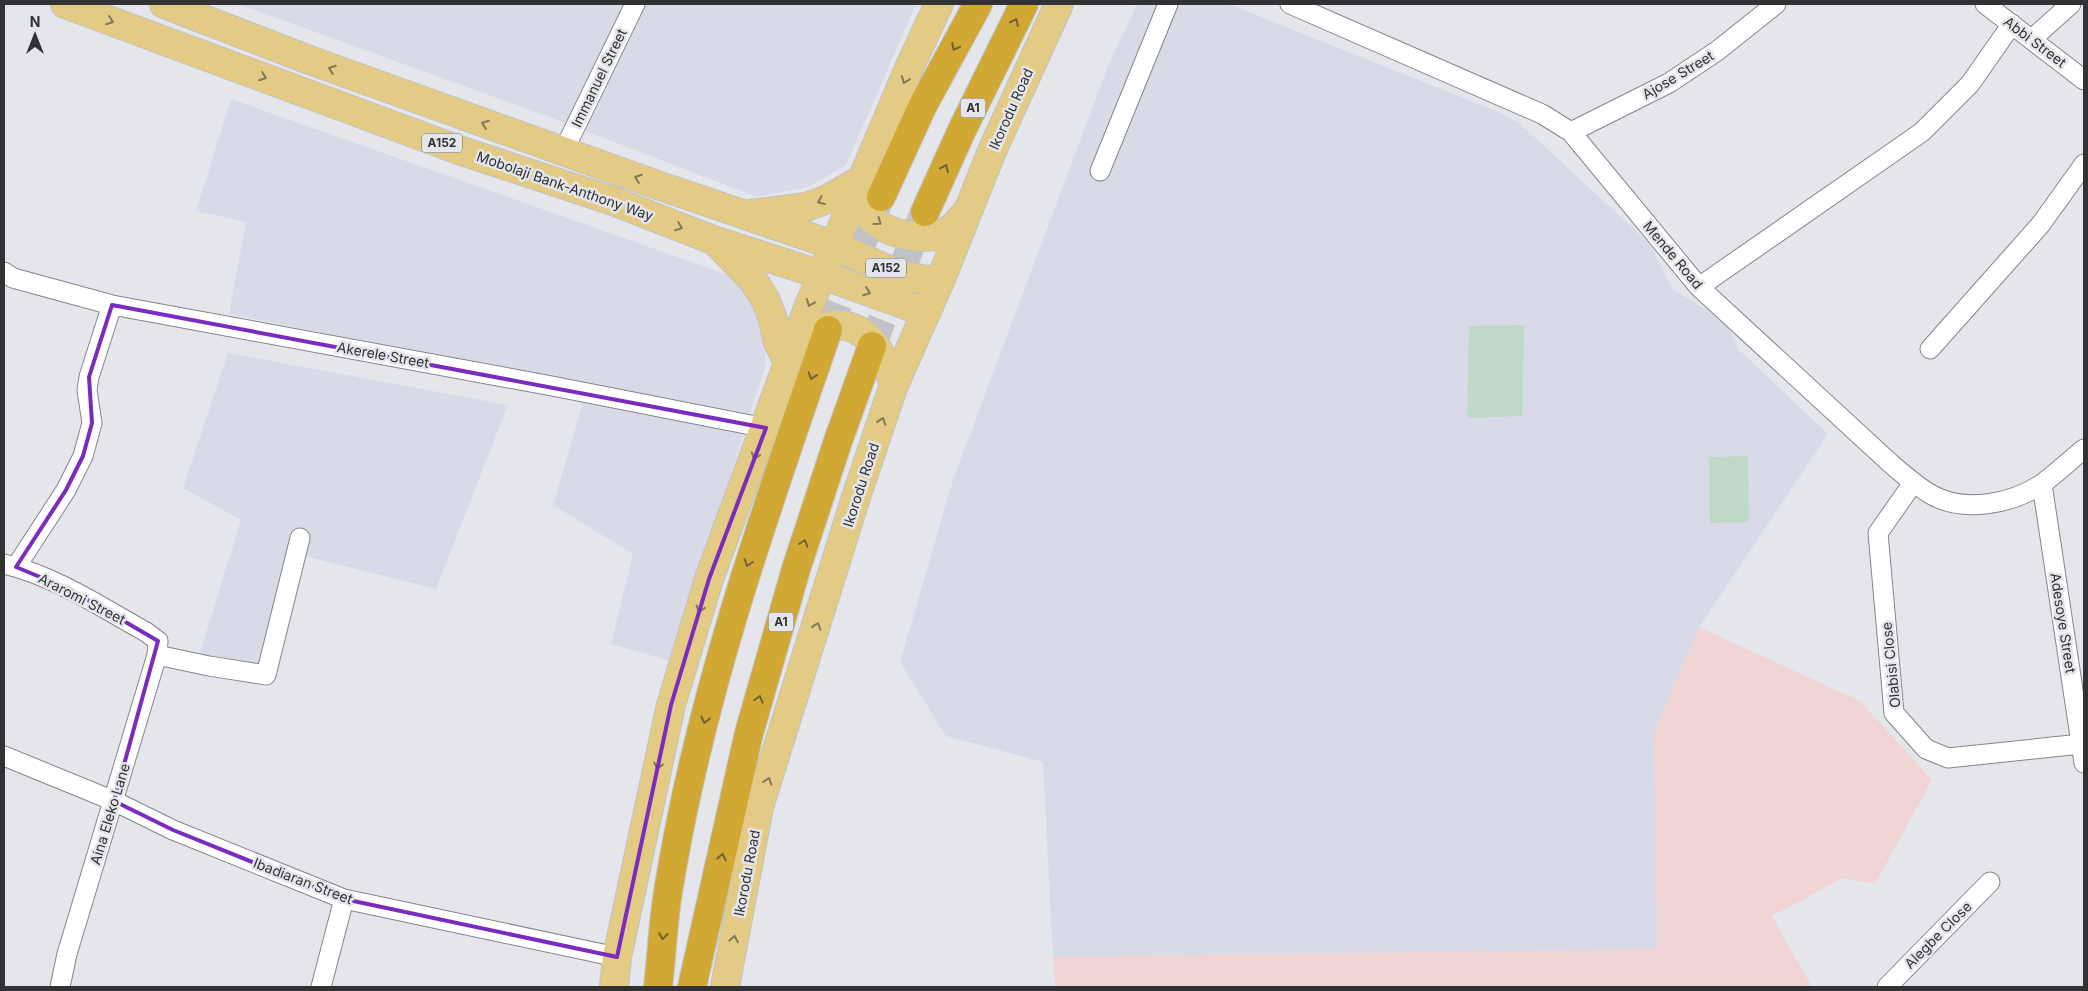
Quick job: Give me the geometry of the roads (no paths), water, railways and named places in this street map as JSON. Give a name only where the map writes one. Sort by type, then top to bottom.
[{"type":"highway","points":[[872,187],[924,105],[978,4]]},
{"type":"highway","name":"A1","points":[[925,212],[962,130],[1024,4]]},
{"type":"highway","points":[[658,987],[668,887],[682,814],[712,690],[747,566],[828,330]]},
{"type":"highway","name":"Ikorodu Road","points":[[692,987],[749,733],[796,569],[838,441],[872,346]]},
{"type":"main road","name":"Mobolaji Bank-Anthony Way","points":[[65,4],[458,150],[613,201],[713,240],[822,275],[926,312]]},
{"type":"main road","name":"A152","points":[[164,4],[308,60],[563,152],[833,245],[900,275],[927,280],[941,279]]},
{"type":"main road","points":[[939,4],[909,68],[872,187],[864,200],[870,216],[881,225],[895,232],[913,236],[941,234],[952,228],[966,214]]},
{"type":"main road","name":"Ikorodu Road","points":[[725,987],[760,807],[856,497],[894,385],[941,279],[992,151],[1059,4]]},
{"type":"main road","name":"A152","points":[[746,215],[806,207],[872,187]]},
{"type":"main road","points":[[614,987],[617,957],[671,705],[709,579],[766,428],[787,360],[833,245],[872,187]]},
{"type":"main road","name":"A152","points":[[713,240],[754,280],[766,301],[773,319],[777,340],[787,360]]},
{"type":"main road","points":[[787,360],[813,329],[825,326],[849,325],[865,334],[871,340],[886,364],[894,385]]},
{"type":"street","name":"Immanuel Street","points":[[563,152],[635,4]]},
{"type":"street","points":[[1100,172],[1168,4]]},
{"type":"street","name":"Mende Road","points":[[1290,4],[1542,114],[1571,132],[1699,286],[1913,483],[1934,496],[1958,503],[1986,504],[2014,498],[2042,484],[2084,449]]},
{"type":"street","name":"Ajose Street","points":[[1571,132],[1669,83],[1718,51],[1776,4]]},
{"type":"street","name":"Abbi Street","points":[[1985,4],[2084,80]]},
{"type":"street","points":[[2032,39],[2071,4]]},
{"type":"street","points":[[1699,286],[1922,132],[1970,84],[2012,24]]},
{"type":"street","points":[[1930,349],[2041,224],[2084,164]]},
{"type":"street","name":"Akerele Street","points":[[4,272],[14,278],[112,305],[552,386],[766,428]]},
{"type":"street","points":[[10,565],[66,490],[83,456],[92,423],[87,390],[112,305]]},
{"type":"street","name":"Olabisi Close","points":[[1913,483],[1878,533],[1894,713],[1926,749],[1948,758],[2081,744]]},
{"type":"street","name":"Adesoye Street","points":[[2042,484],[2084,763]]},
{"type":"street","points":[[157,648],[209,666],[266,675],[300,538]]},
{"type":"street","name":"Araromi Street","points":[[10,565],[69,589],[146,632],[157,648]]},
{"type":"street","name":"Aina Eleko Lane","points":[[60,987],[67,954],[114,801],[157,648]]},
{"type":"street","name":"Ibadiaran Street","points":[[4,756],[114,801],[173,830],[344,899],[617,957]]},
{"type":"street","name":"Alegbe Close","points":[[1887,987],[1990,882]]},
{"type":"street","points":[[321,987],[344,899]]},
{"type":"tunnel","points":[[828,330],[880,198]]},
{"type":"tunnel","points":[[872,346],[923,215]]}]
